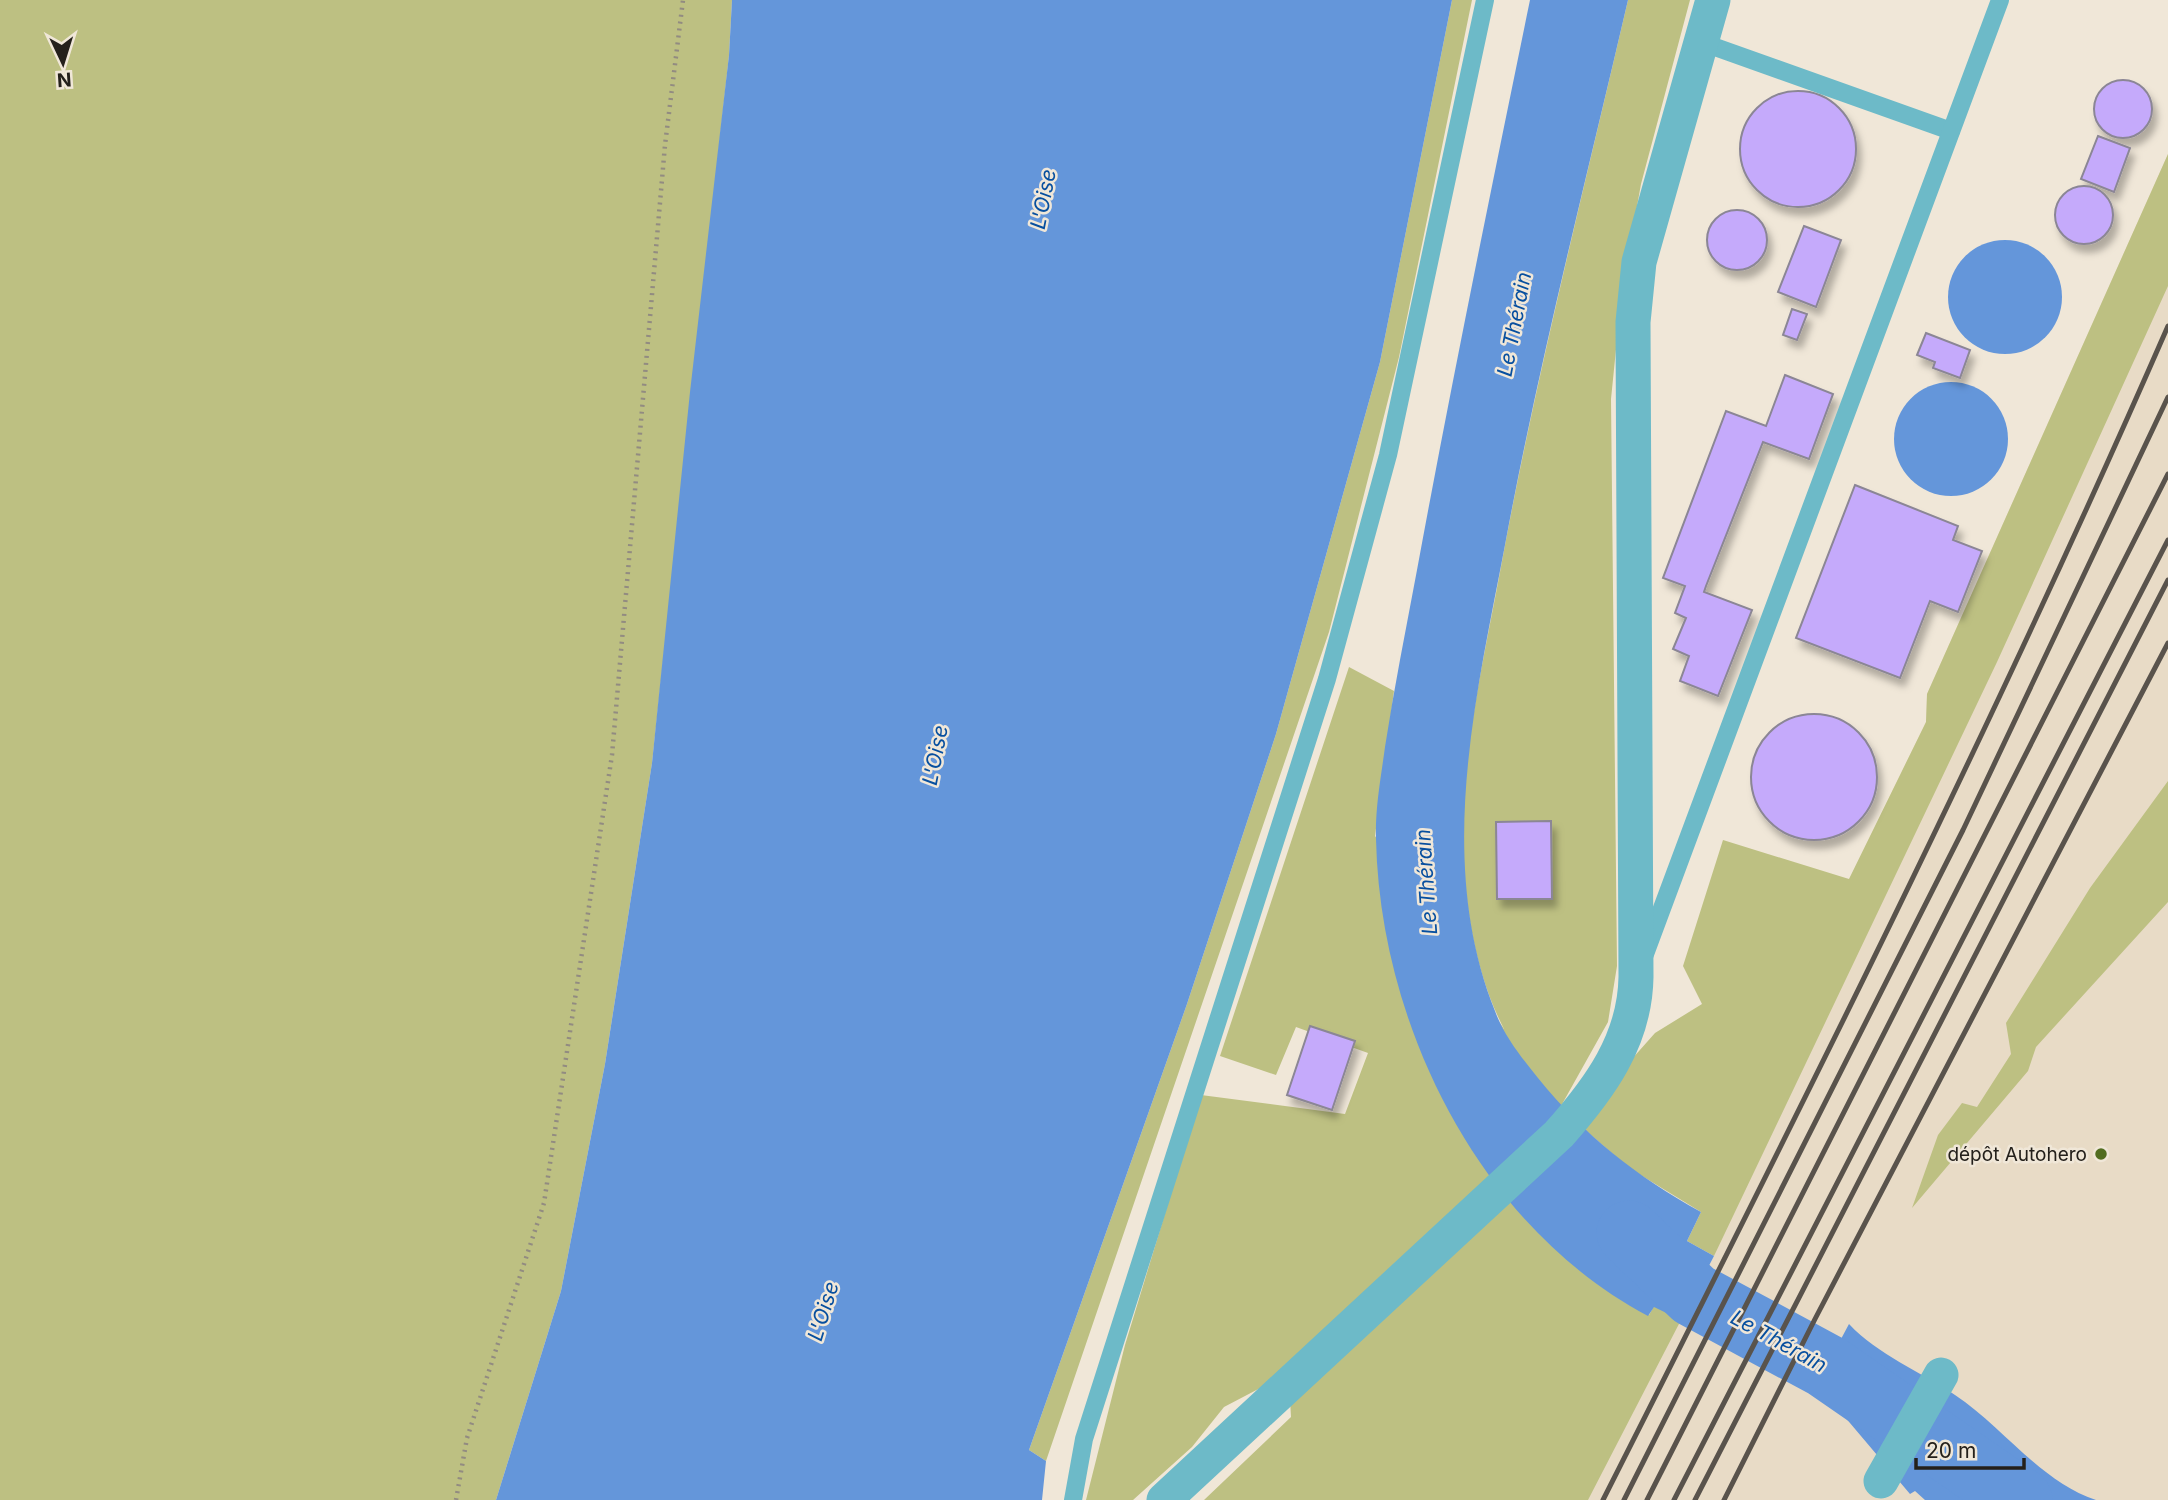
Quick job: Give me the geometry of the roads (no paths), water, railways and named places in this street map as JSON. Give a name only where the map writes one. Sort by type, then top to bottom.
[{"type":"street","points":[[1164,1500],[1577,1114],[1620,1050],[1634,1011],[1636,977],[1631,344],[1639,262],[1713,0]]},
{"type":"street","points":[[1881,1481],[1941,1375]]},
{"type":"lane","points":[[1073,1500],[1084,1439],[1319,704],[1381,482],[1485,0]]},
{"type":"lane","points":[[1636,977],[2000,0]]},
{"type":"lane","points":[[1701,42],[1951,131]]},
{"type":"water","name":"L'Oise","points":[[732,0],[1452,0],[1380,362],[1276,734],[1187,1004],[1029,1450],[1046,1461],[1042,1500],[496,1500],[561,1291],[605,1064],[652,763],[690,392],[729,55]]},
{"type":"water","points":[[1530,0],[1628,0],[1518,476],[1483,661],[1467,779],[1464,838],[1467,896],[1477,954],[1495,1011],[1520,1055],[1556,1099],[1593,1136],[1633,1169],[1701,1212],[1687,1241],[1714,1256],[1681,1320],[1654,1307],[1648,1316],[1588,1278],[1535,1230],[1489,1175],[1450,1114],[1420,1049],[1397,980],[1382,910],[1376,827],[1389,725],[1444,428]]},
{"type":"water","points":[[2005,240],[2027,244],[2037,249],[2053,265],[2058,275],[2062,297],[2058,319],[2053,329],[2037,345],[2027,350],[2005,354],[1983,350],[1973,345],[1957,329],[1952,319],[1948,297],[1952,275],[1957,265],[1973,249],[1983,244]]},
{"type":"water","points":[[1951,382],[1973,386],[1983,391],[1999,407],[2004,417],[2008,439],[2004,461],[1999,471],[1983,487],[1973,492],[1951,496],[1929,492],[1919,487],[1903,471],[1898,461],[1894,439],[1898,417],[1903,407],[1919,391],[1929,386]]},
{"type":"water","points":[[1849,1324],[1886,1354],[1942,1386],[1973,1408],[2058,1480],[2076,1492],[2096,1500],[1925,1500],[1915,1491],[1910,1494],[1817,1384]]},
{"type":"waterway","name":"Le Thérain","points":[[1629,1233],[1694,1295],[1826,1366],[2020,1500]]},
{"type":"railway","points":[[1603,1500],[1894,917],[2034,623],[2168,326]]},
{"type":"railway","points":[[1624,1500],[1963,830],[2168,397]]},
{"type":"railway","points":[[1647,1500],[2168,474]]},
{"type":"railway","points":[[1674,1500],[2168,540]]},
{"type":"railway","points":[[1695,1500],[2168,580]]},
{"type":"railway","points":[[1724,1500],[1815,1319],[2168,643]]},
{"type":"place","name":"dépôt Autohero","points":[[2101,1154]]}]
